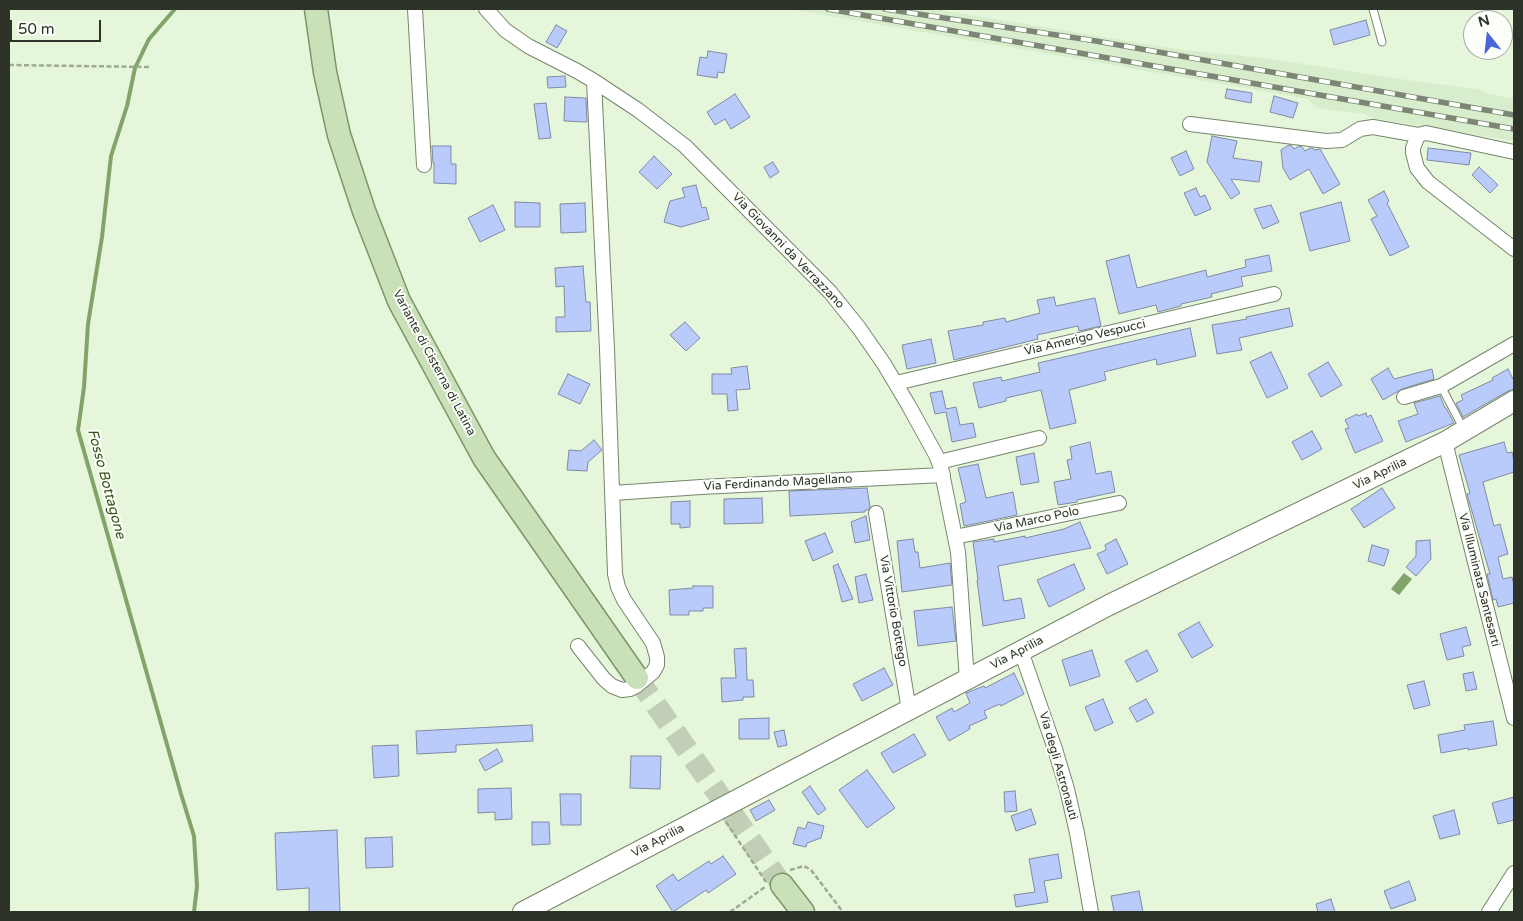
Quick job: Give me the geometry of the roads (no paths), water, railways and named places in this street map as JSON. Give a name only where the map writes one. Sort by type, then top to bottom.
[{"type":"main road","name":"Variante di Cisterna di Latina","points":[[316,9],[325,72],[341,142],[364,212],[399,301],[484,458],[637,678]]},
{"type":"main road","points":[[775,885],[803,912]]},
{"type":"street","points":[[415,9],[424,165]]},
{"type":"street","name":"Via Giovanni da Verrazzano","points":[[486,9],[505,30],[528,46],[594,81],[654,122],[685,146],[842,306],[859,328],[896,383],[939,462],[960,566],[967,680]]},
{"type":"street","points":[[578,646],[604,679],[619,690],[633,688],[651,674],[657,665],[657,656],[653,643],[624,600],[617,582],[615,570],[594,81]]},
{"type":"street","points":[[1190,124],[1332,142],[1342,140],[1360,129],[1373,127],[1418,135],[1426,132],[1514,152]]},
{"type":"street","points":[[1418,135],[1414,143],[1413,153],[1422,175],[1446,197],[1514,249]]},
{"type":"street","name":"Via Amerigo Vespucci","points":[[896,383],[1274,294]]},
{"type":"street","points":[[1404,397],[1441,386],[1514,344]]},
{"type":"street","name":"Via Aprilia","points":[[523,912],[1109,605],[1444,442],[1514,402]]},
{"type":"street","points":[[939,462],[1038,438]]},
{"type":"street","name":"Via Illuminata Santesarti","points":[[1444,442],[1514,718]]},
{"type":"street","name":"Via Ferdinando Magellano","points":[[613,494],[700,487],[942,475]]},
{"type":"street","name":"Via Marco Polo","points":[[955,537],[1119,503]]},
{"type":"street","name":"Via Vittorio Bottego","points":[[876,513],[910,710]]},
{"type":"street","name":"Via degli Astronauti","points":[[1021,651],[1067,789],[1091,912]]},
{"type":"street","points":[[1489,912],[1514,873]]},
{"type":"lane","points":[[1373,9],[1382,42]]},
{"type":"lane","points":[[1441,386],[1464,431]]},
{"type":"waterway","name":"Fosso Bottagone","points":[[175,9],[149,39],[135,68],[127,106],[111,156],[102,237],[88,324],[84,387],[78,430],[194,836],[197,886],[194,912]]},
{"type":"tunnel","points":[[637,678],[782,885]]},
{"type":"railway","points":[[828,9],[1514,129]]},
{"type":"railway","points":[[885,9],[1096,41],[1514,115]]}]
